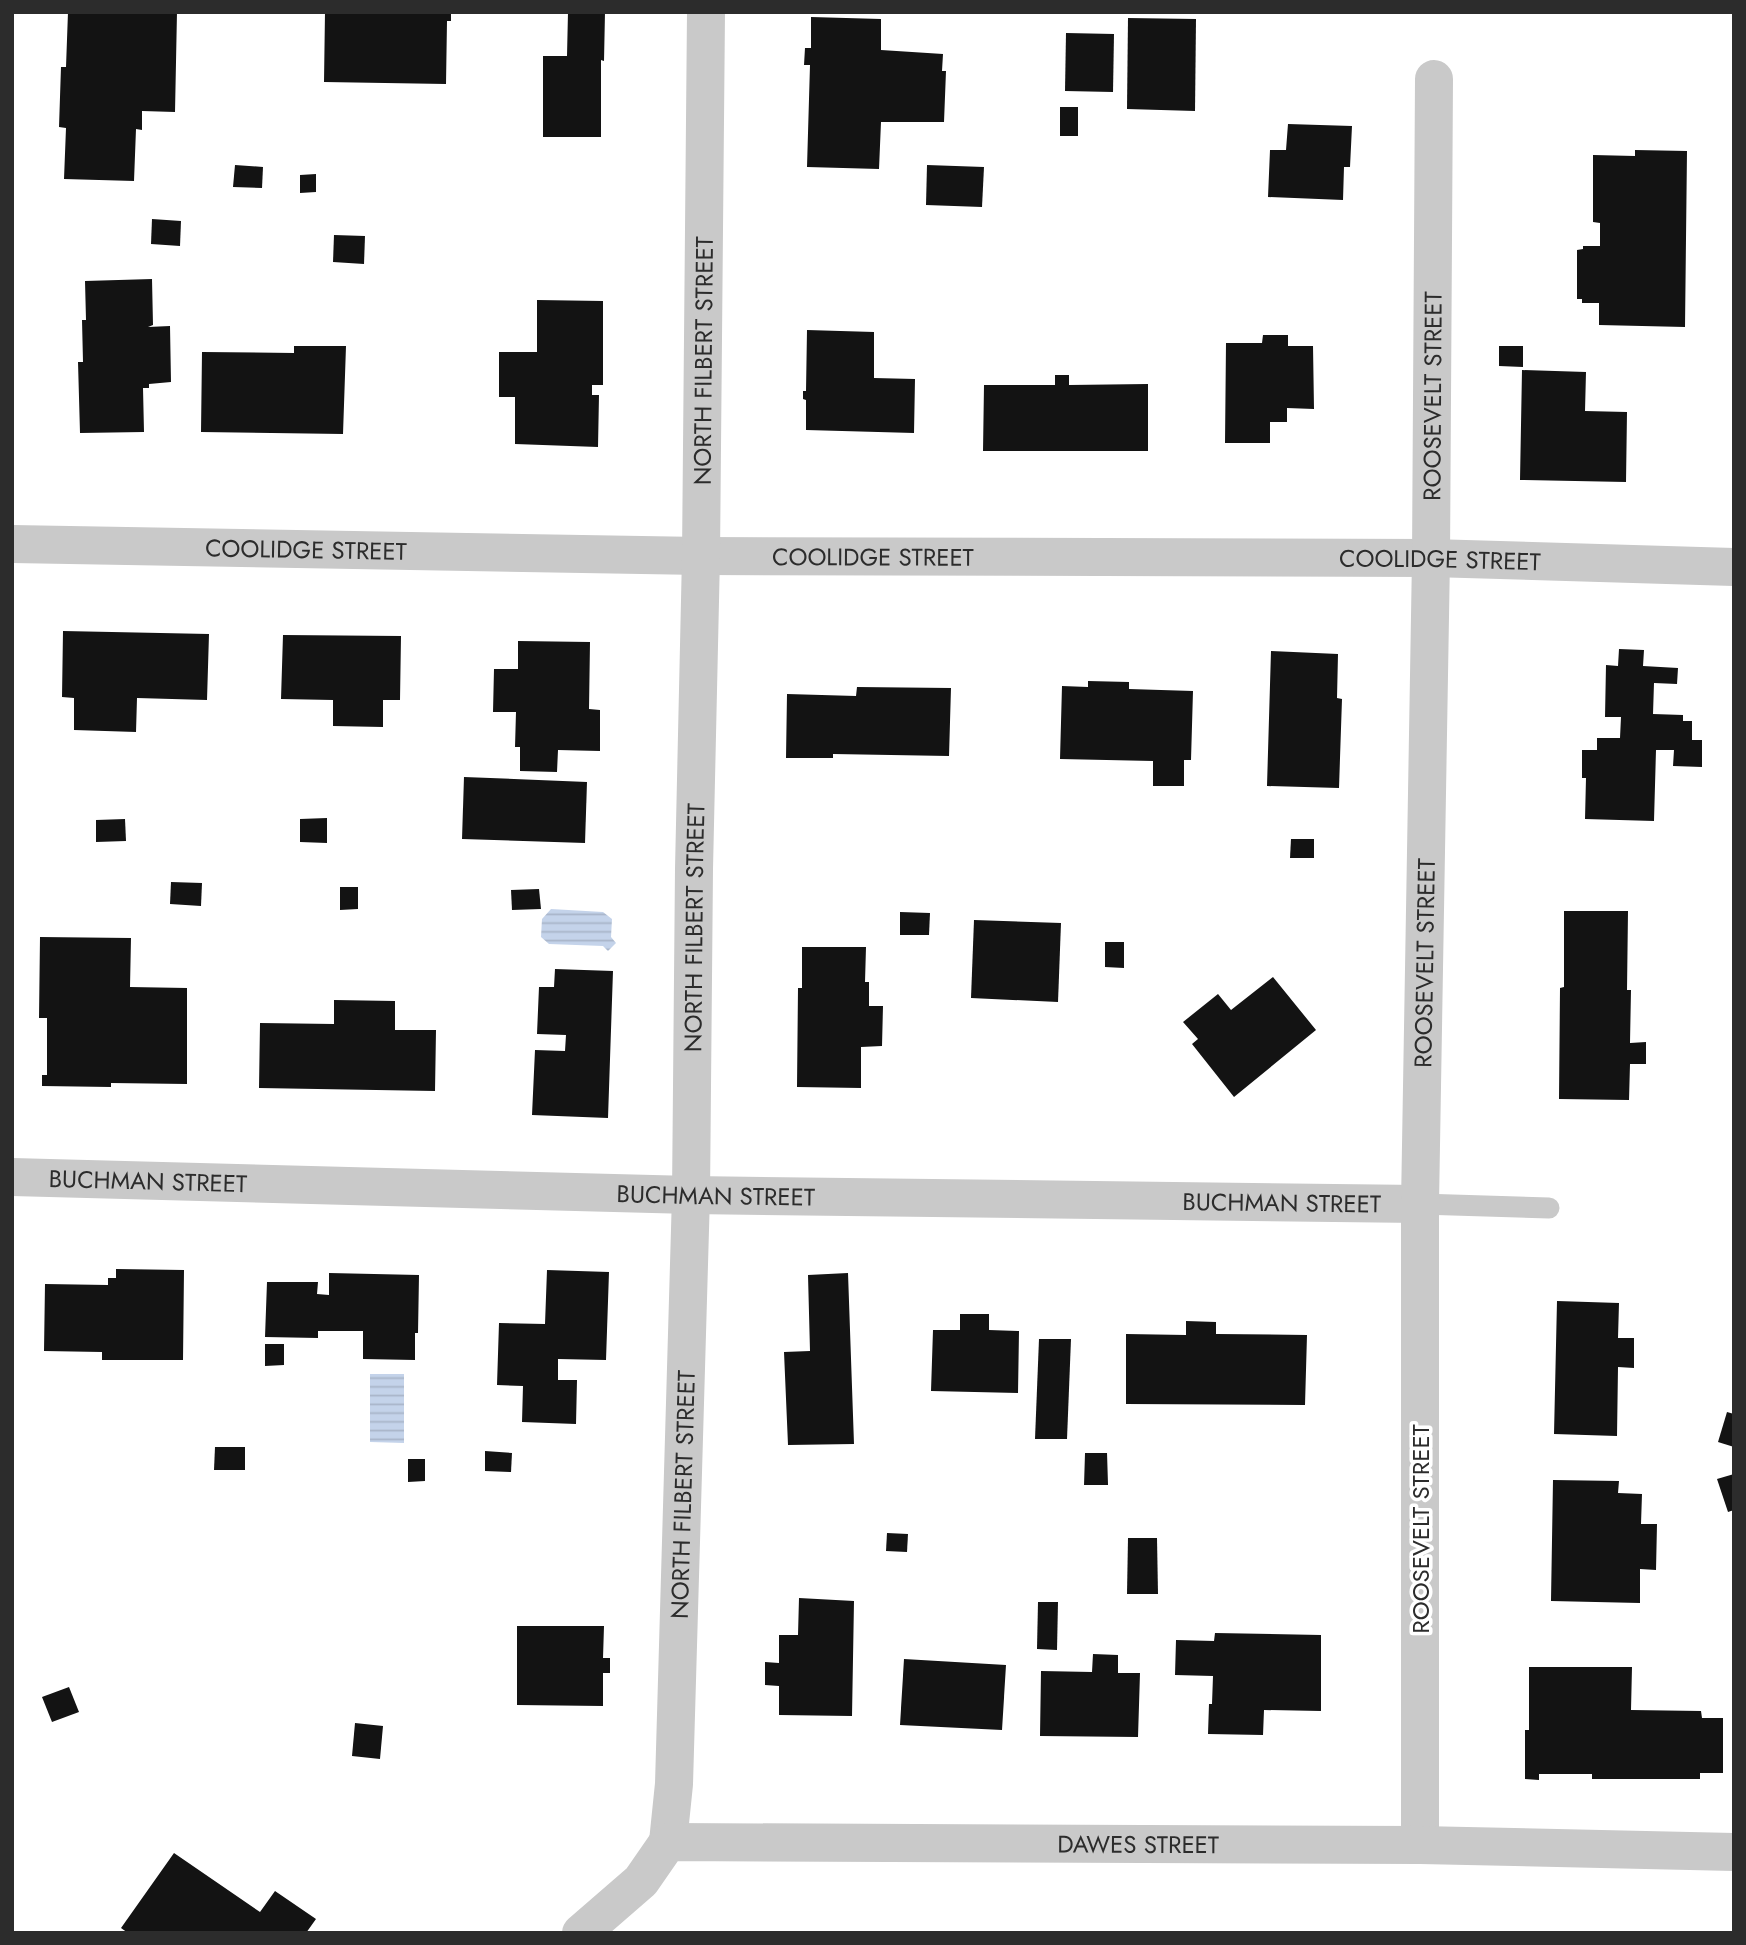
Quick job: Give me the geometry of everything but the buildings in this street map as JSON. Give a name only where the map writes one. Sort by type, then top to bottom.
[{"type":"street","name":"NORTH FILBERT STREET","points":[[668,1842],[674,1784],[691,1195],[706,12]]},
{"type":"street","name":"ROOSEVELT STREET","points":[[1420,1845],[1420,1204],[1431,558],[1434,79]]},
{"type":"street","name":"COOLIDGE STREET","points":[[12,544],[701,556],[1431,558],[1734,567]]},
{"type":"street","name":"BUCHMAN STREET","points":[[12,1177],[691,1195],[1420,1204]]},
{"type":"street","name":"DAWES STREET","points":[[668,1842],[1420,1845],[1734,1852]]},
{"type":"street","points":[[581,1933],[641,1881],[668,1842]]},
{"type":"lane","points":[[1420,1204],[1549,1208]]},
{"type":"water","points":[[551,909],[603,912],[612,919],[611,937],[616,943],[608,951],[603,946],[549,944],[541,937],[542,919]]},
{"type":"water","points":[[370,1374],[404,1374],[404,1443],[370,1442]]}]
